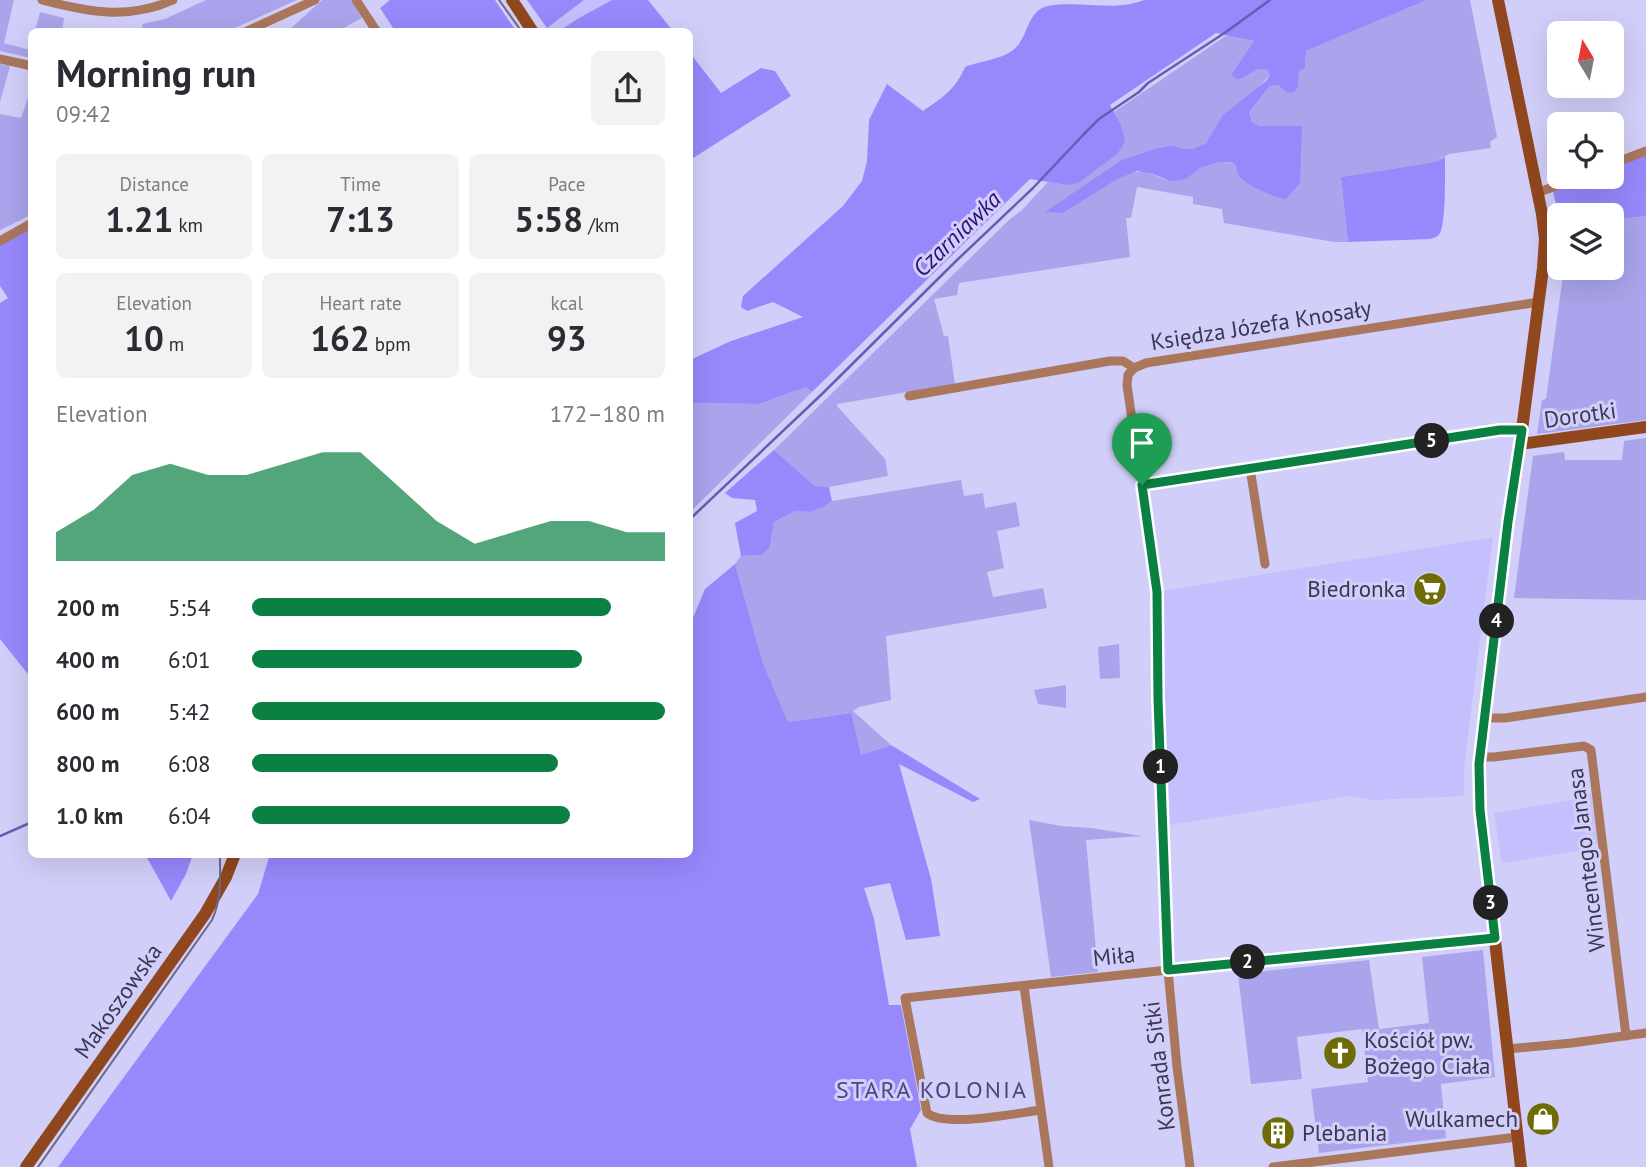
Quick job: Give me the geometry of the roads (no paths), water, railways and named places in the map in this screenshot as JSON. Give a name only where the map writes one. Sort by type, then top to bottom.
[{"type":"main road","points":[[512,0],[530,28]]},
{"type":"main road","points":[[1498,0],[1545,239],[1480,757],[1480,810],[1521,1167]]},
{"type":"main road","name":"Dorotki","points":[[1521,437],[1646,427]]},
{"type":"main road","name":"Makoszowska","points":[[26,1167],[205,914],[233,858]]},
{"type":"street","points":[[43,0],[83,10],[108,12],[152,8],[173,0]]},
{"type":"street","points":[[255,28],[315,0]]},
{"type":"street","points":[[356,0],[371,28]]},
{"type":"street","points":[[0,59],[28,65]]},
{"type":"street","points":[[1624,159],[1646,151]]},
{"type":"street","points":[[1537,193],[1548,189]]},
{"type":"street","points":[[0,241],[28,225]]},
{"type":"street","name":"Księdza Józefa Knosały","points":[[909,397],[1111,362],[1123,361],[1134,368],[1146,363],[1539,302]]},
{"type":"street","name":"Konrada Sitki","points":[[1134,368],[1128,376],[1127,385],[1157,592],[1158,699],[1168,970],[1190,1167]]},
{"type":"street","points":[[1142,485],[1500,430],[1521,437]]},
{"type":"street","points":[[1250,468],[1265,564]]},
{"type":"street","points":[[1485,718],[1505,718],[1646,697]]},
{"type":"street","name":"Wincentego Janasa","points":[[1480,757],[1584,746],[1591,750],[1626,1036]]},
{"type":"street","name":"Miła","points":[[1041,1110],[959,1120],[938,1119],[927,1113],[905,998],[1495,938]]},
{"type":"street","points":[[1024,986],[1049,1167]]},
{"type":"street","points":[[1507,1049],[1646,1033]]},
{"type":"street","points":[[1273,1167],[1517,1137]]},
{"type":"waterway","name":"Czarniawka","points":[[693,516],[1033,188],[1099,119],[1270,0]]},
{"type":"waterway","name":"Czarniawka","points":[[0,836],[28,824]]},
{"type":"tram line","points":[[499,0],[519,28]]},
{"type":"tram line","points":[[38,1167],[212,920],[219,896],[220,858]]},
{"type":"place","name":"Biedronka","points":[[1430,589]]},
{"type":"place","name":"Kościół pw. Bożego Ciała","points":[[1340,1053]]},
{"type":"place","name":"Wulkamech","points":[[1543,1119]]},
{"type":"place","name":"Plebania","points":[[1278,1133]]},
{"type":"district","name":"STARA KOLONIA","points":[[932,1090]]}]
